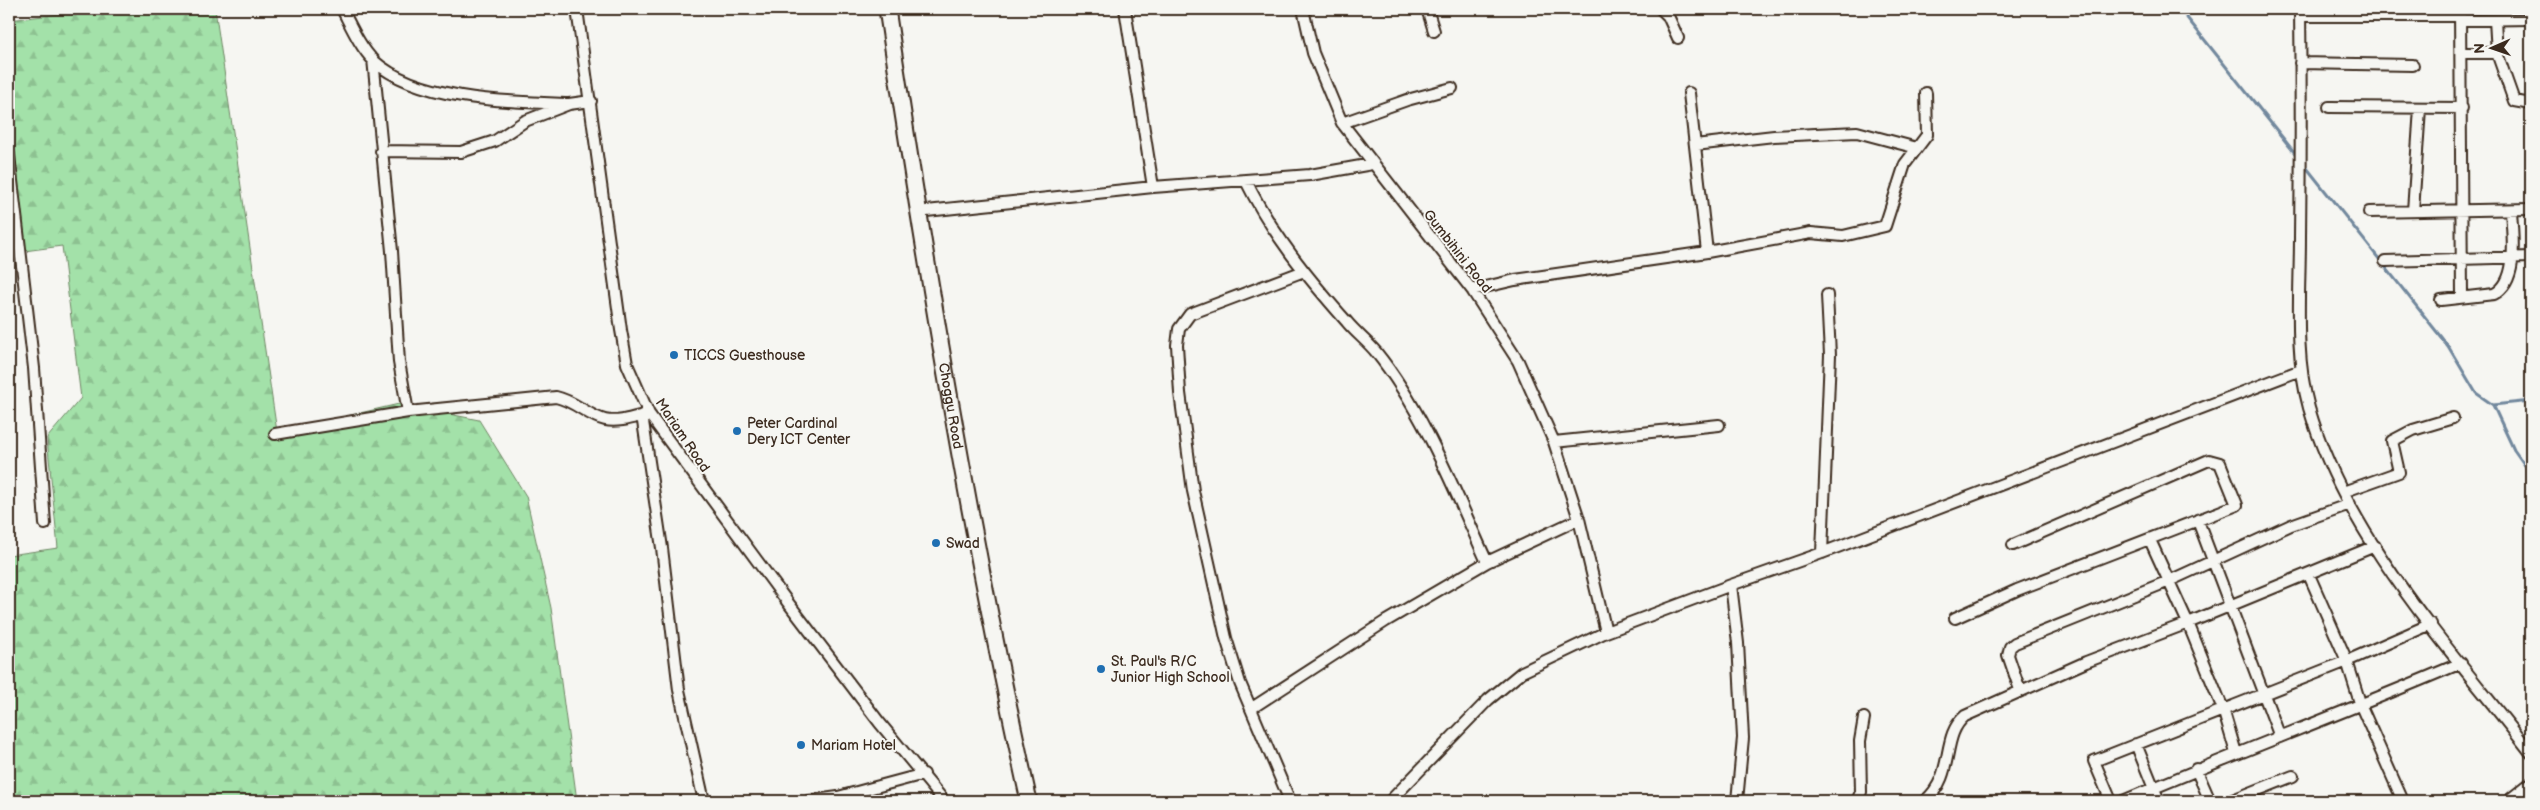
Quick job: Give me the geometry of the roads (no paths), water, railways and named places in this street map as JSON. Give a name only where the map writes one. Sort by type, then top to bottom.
[{"type":"main road","name":"Choggu Road","points":[[887,9],[917,212],[992,624],[1029,801]]},
{"type":"main road","points":[[2512,801],[2531,786]]},
{"type":"street","points":[[342,9],[356,35],[373,60],[388,72],[408,82],[441,91],[507,102],[569,104],[591,101]]},
{"type":"street","name":"Mariam Road","points":[[577,9],[621,330],[628,364],[646,414],[825,652],[944,801]]},
{"type":"street","points":[[1126,9],[1153,188]]},
{"type":"street","name":"Gumbihini Road","points":[[1304,9],[1313,53],[1342,123],[1372,164],[1472,290],[1518,361],[1554,442],[1579,519],[1606,632]]},
{"type":"street","points":[[1427,9],[1434,31]]},
{"type":"street","points":[[1661,9],[1668,16],[1678,38]]},
{"type":"street","points":[[2531,19],[2495,20],[2460,15],[2300,13],[2302,370],[2309,408],[2343,492],[2375,546],[2431,624],[2531,753]]},
{"type":"street","points":[[2460,15],[2462,297]]},
{"type":"street","points":[[2495,20],[2497,53],[2514,101],[2531,104]]},
{"type":"street","points":[[2461,53],[2497,53]]},
{"type":"street","points":[[373,60],[392,251],[399,362],[408,412]]},
{"type":"street","points":[[2300,63],[2413,65]]},
{"type":"street","points":[[1342,123],[1380,108],[1452,88]]},
{"type":"street","points":[[1689,93],[1707,252]]},
{"type":"street","points":[[1472,290],[1515,280],[1707,252],[1811,233],[1844,236],[1886,226],[1905,164],[1927,135],[1926,93]]},
{"type":"street","points":[[381,151],[461,152],[495,141],[525,121],[569,104]]},
{"type":"street","points":[[2329,107],[2462,108]]},
{"type":"street","points":[[2413,211],[2420,108]]},
{"type":"street","points":[[1695,145],[1774,136],[1858,132],[1917,148]]},
{"type":"street","points":[[9,155],[34,368],[46,524]]},
{"type":"street","points":[[917,212],[1153,188],[1310,175],[1372,164]]},
{"type":"street","points":[[1246,181],[1265,218],[1283,246],[1348,324],[1375,352],[1402,388],[1438,457],[1487,562]]},
{"type":"street","points":[[2369,212],[2531,209]]},
{"type":"street","points":[[2441,300],[2498,292],[2510,273],[2514,257],[2511,210]]},
{"type":"street","points":[[2385,261],[2531,257]]},
{"type":"street","points":[[1290,801],[1226,638],[1193,491],[1180,393],[1177,345],[1179,329],[1190,314],[1304,271]]},
{"type":"street","points":[[1822,553],[1830,355],[1827,295]]},
{"type":"street","points":[[1390,801],[1488,700],[1522,672],[1606,632],[1822,553],[2302,370]]},
{"type":"street","points":[[274,434],[408,412],[556,397],[567,399],[606,420],[619,421],[646,414],[679,690],[704,801]]},
{"type":"street","points":[[2343,492],[2399,472],[2392,441],[2413,430],[2453,418]]},
{"type":"street","points":[[1554,442],[1719,425]]},
{"type":"street","points":[[1955,618],[2017,590],[2237,505],[2220,463],[2209,460],[2013,545]]},
{"type":"street","points":[[2020,690],[2008,655],[2010,647],[2214,562],[2291,526],[2350,504]]},
{"type":"street","points":[[1252,708],[1386,621],[1487,562],[1579,519]]},
{"type":"street","points":[[2198,521],[2280,737]]},
{"type":"street","points":[[2150,540],[2188,623],[2223,709],[2236,754]]},
{"type":"street","points":[[1925,801],[1935,797],[1942,780],[1953,732],[1958,722],[1965,716],[2010,698],[2020,690],[2309,575],[2375,546]]},
{"type":"street","points":[[2309,575],[2347,661],[2361,706],[2403,801]]},
{"type":"street","points":[[1731,585],[1738,643],[1743,738],[1737,801]]},
{"type":"street","points":[[2111,801],[2094,761],[2347,661],[2431,624]]},
{"type":"street","points":[[2123,801],[2196,769],[2361,706],[2461,663]]},
{"type":"street","points":[[1857,801],[1860,792],[1860,742],[1864,718]]},
{"type":"street","points":[[2136,744],[2159,801]]},
{"type":"street","points":[[2196,769],[2210,801]]},
{"type":"street","points":[[809,801],[838,797],[924,774]]},
{"type":"street","points":[[2230,801],[2293,776]]},
{"type":"waterway","points":[[2180,9],[2298,157]]},
{"type":"waterway","points":[[2303,163],[2448,346],[2476,393],[2493,405],[2531,401]]},
{"type":"waterway","points":[[2493,405],[2514,450],[2531,474]]},
{"type":"place","name":"TICCS Guesthouse","points":[[674,355]]},
{"type":"place","name":"Peter Cardinal Dery ICT Center","points":[[737,431]]},
{"type":"place","name":"Swad","points":[[936,543]]},
{"type":"place","name":"St. Paul's R/C Junior High School","points":[[1101,669]]},
{"type":"place","name":"Mariam Hotel","points":[[801,745]]}]
